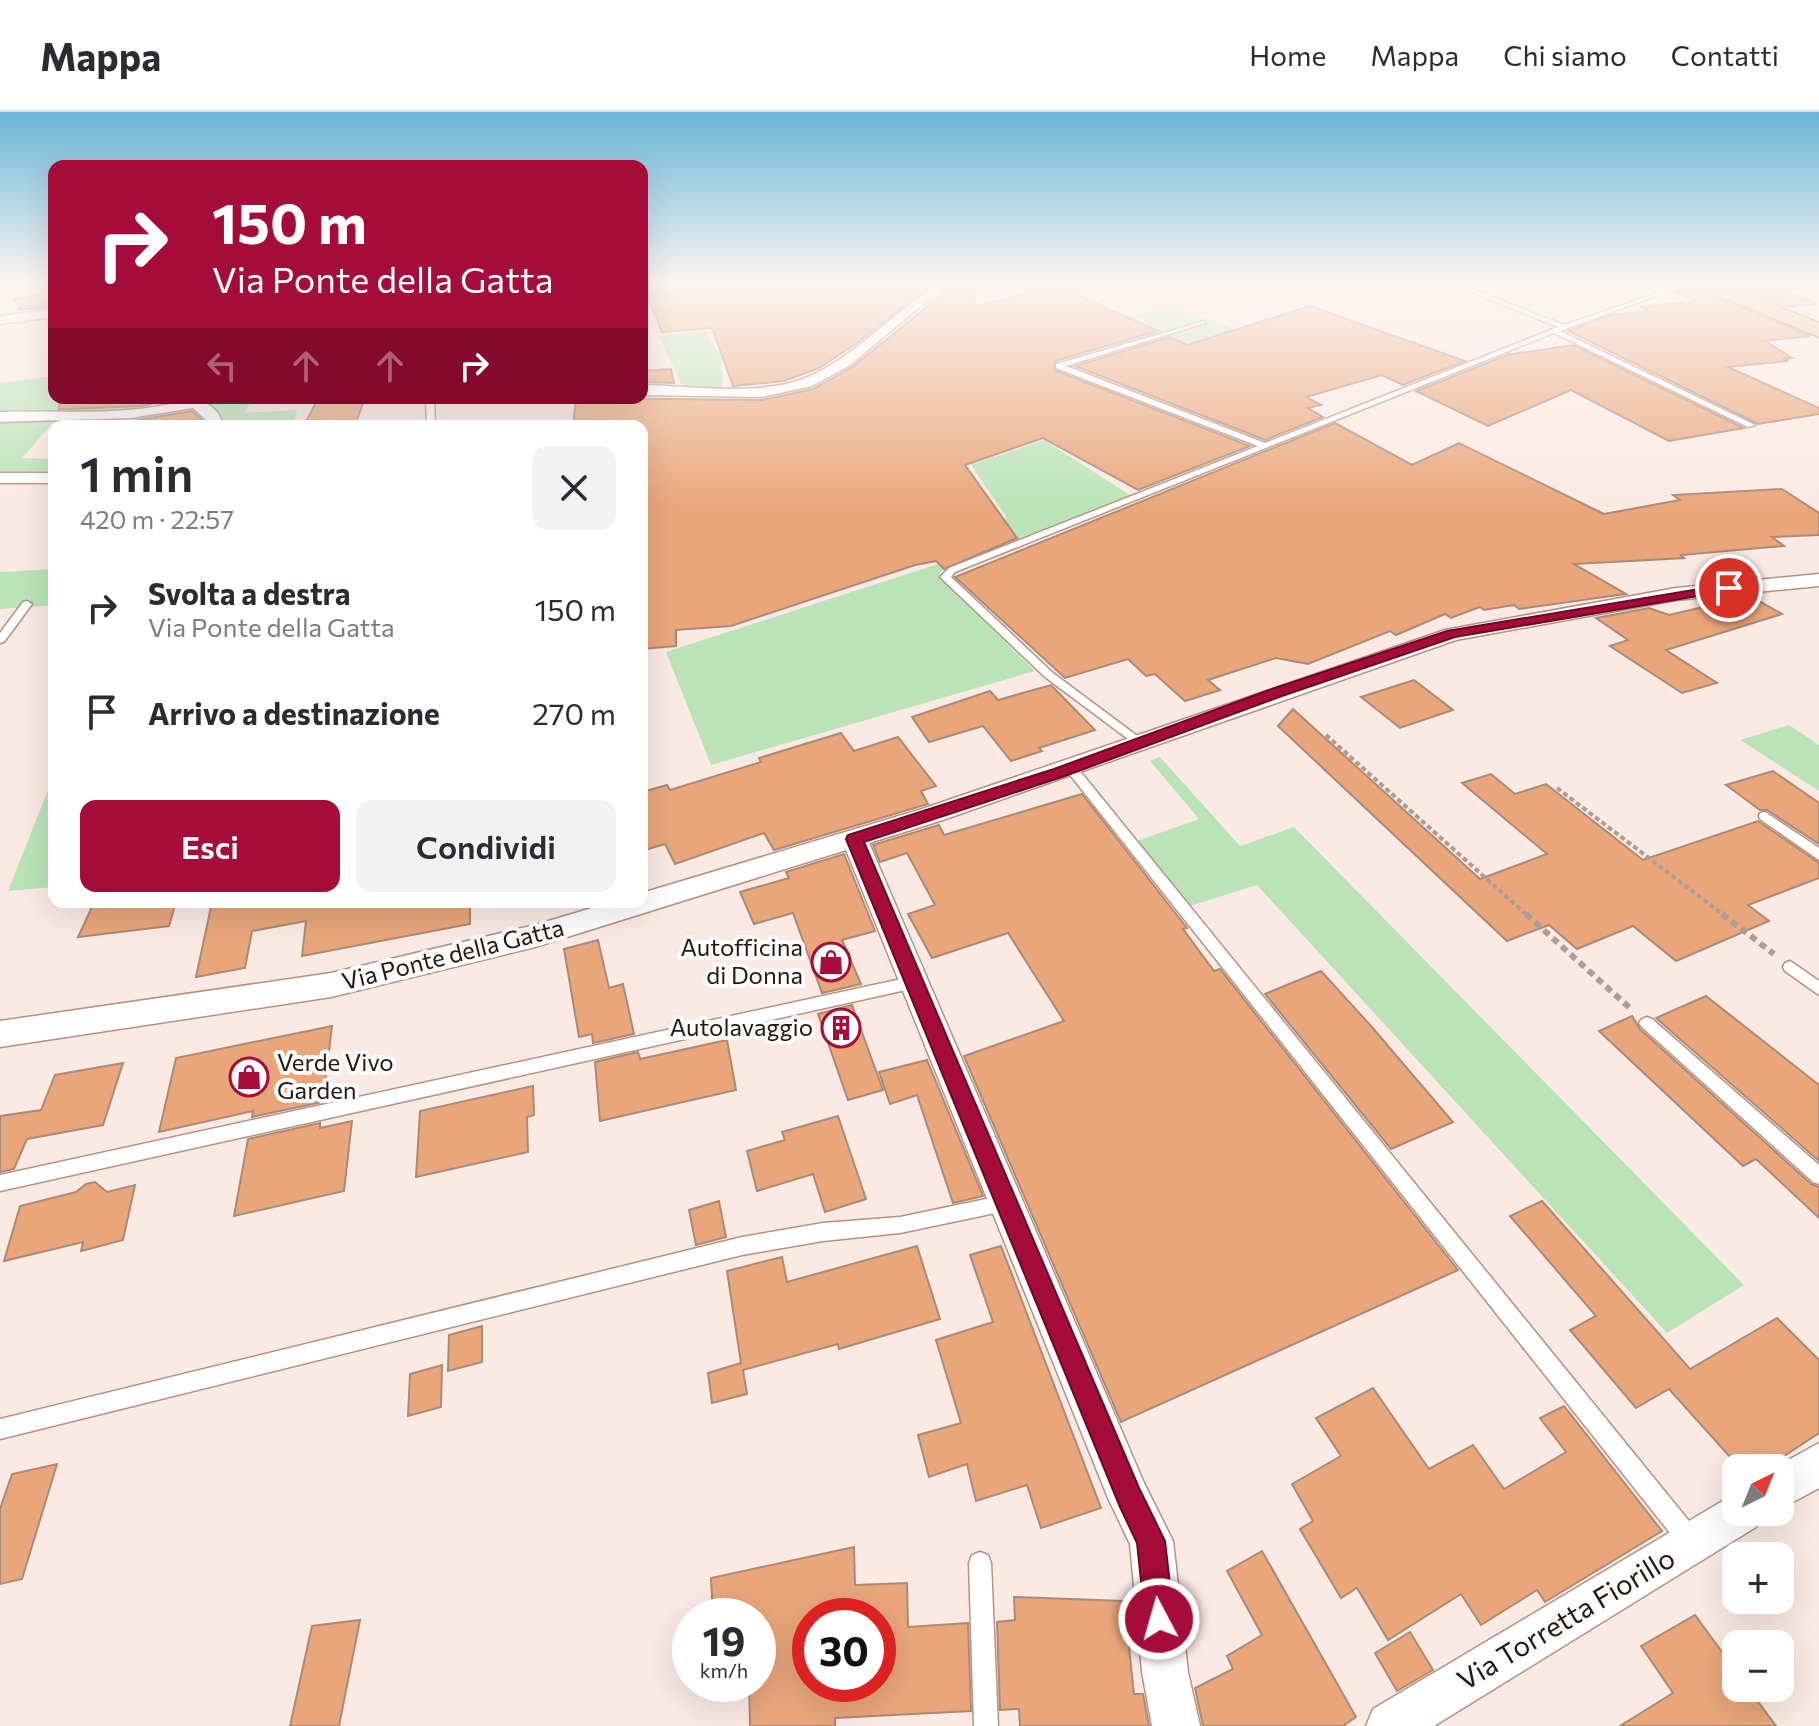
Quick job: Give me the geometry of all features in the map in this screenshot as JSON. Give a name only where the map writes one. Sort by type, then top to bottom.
[{"type":"street","points":[[648,390],[762,392],[807,383],[849,358]]},
{"type":"street","points":[[0,417],[151,410],[176,404]]},
{"type":"street","points":[[198,404],[214,420]]},
{"type":"street","points":[[0,478],[48,478]]},
{"type":"street","name":"Via Ponte della Gatta","points":[[648,902],[1071,768],[1277,693],[1452,634],[1676,594],[1819,580]]},
{"type":"street","points":[[854,839],[1129,1498],[1151,1541],[1165,1672],[1176,1726]]},
{"type":"street","name":"Via Ponte della Gatta","points":[[0,1034],[331,985],[440,961],[627,908]]},
{"type":"street","points":[[1794,1479],[1819,1464]]},
{"type":"street","name":"Via Torretta Fiorillo","points":[[1390,1726],[1722,1524]]},
{"type":"lane","points":[[1084,358],[1059,366],[1266,446]]},
{"type":"lane","points":[[1140,744],[1049,675],[945,577],[952,570],[1486,358]]},
{"type":"lane","points":[[1618,358],[1751,425]]},
{"type":"lane","points":[[0,640],[27,604]]},
{"type":"lane","points":[[1071,768],[1692,1542]]},
{"type":"lane","points":[[1765,816],[1819,855]]},
{"type":"lane","points":[[1790,967],[1819,989]]},
{"type":"lane","points":[[0,1183],[915,982]]},
{"type":"lane","points":[[1647,1023],[1819,1176]]},
{"type":"lane","points":[[0,1429],[742,1246],[823,1232],[900,1225],[1007,1202]]},
{"type":"lane","points":[[980,1563],[986,1726]]},
{"type":"path","points":[[1326,735],[1647,1023]]},
{"type":"path","points":[[1557,788],[1790,967]]},
{"type":"green space","points":[[669,358],[721,358],[723,388],[682,386]]},
{"type":"green space","points":[[48,377],[48,404],[151,404],[154,409],[0,415],[0,383]]},
{"type":"green space","points":[[205,404],[251,404],[244,413],[297,410],[294,420],[219,418]]},
{"type":"green space","points":[[58,417],[48,420],[48,428],[22,458],[48,459],[48,477],[0,477],[0,420]]},
{"type":"green space","points":[[1044,440],[1130,495],[943,569],[939,576],[1035,671],[711,765],[666,652],[935,565],[1007,518],[971,465]]},
{"type":"green space","points":[[48,569],[48,605],[0,609],[0,572]]},
{"type":"green space","points":[[1789,725],[1819,745],[1819,791],[1740,740]]},
{"type":"green space","points":[[1160,757],[1240,846],[1294,827],[1744,1285],[1667,1333],[1257,885],[1190,906],[1137,841],[1199,819],[1150,761]]},
{"type":"green space","points":[[48,790],[48,888],[8,891]]},
{"type":"building","points":[[723,358],[834,358],[819,368],[784,381],[733,386]]},
{"type":"building","points":[[863,358],[1064,358],[1055,361],[1054,370],[1250,446],[1138,490],[1043,438],[965,465],[1017,538],[944,569],[936,561],[915,565],[731,626],[676,630],[676,646],[648,648],[648,420],[574,420],[575,404],[648,404],[648,399],[762,400],[813,389]]},
{"type":"building","points":[[1100,358],[1457,358],[1465,361],[1403,385],[1382,375],[1306,397],[1321,405],[1308,408],[1323,417],[1265,440],[1075,366]]},
{"type":"building","points":[[1499,358],[1600,358],[1744,428],[1669,441],[1571,390],[1488,426],[1416,391]]},
{"type":"building","points":[[1624,358],[1789,358],[1783,359],[1788,361],[1728,367],[1819,408],[1819,414],[1758,424]]},
{"type":"building","points":[[671,369],[674,383],[648,382],[648,371]]},
{"type":"building","points":[[59,404],[151,404],[141,406],[59,409]]},
{"type":"building","points":[[315,404],[363,404],[357,420],[307,420]]},
{"type":"building","points":[[192,411],[202,420],[137,420]]},
{"type":"building","points":[[1335,423],[1412,465],[1459,443],[1604,514],[1680,500],[1673,495],[1782,489],[1819,513],[1819,535],[1772,537],[1784,546],[1681,555],[1684,558],[1574,564],[1626,594],[1519,609],[1514,605],[1484,610],[1480,607],[1451,618],[1445,614],[1396,635],[1390,631],[1308,664],[1276,658],[1208,680],[1220,690],[1185,701],[1155,674],[1146,676],[1128,659],[1065,678],[955,577]]},
{"type":"building","points":[[1750,596],[1782,614],[1666,650],[1717,683],[1682,693],[1610,646],[1628,640],[1596,618],[1649,608],[1669,615]]},
{"type":"building","points":[[1414,680],[1453,710],[1400,728],[1361,697]]},
{"type":"building","points":[[1051,685],[1095,730],[1039,748],[1042,751],[1011,761],[983,726],[929,742],[912,717],[990,691],[998,700]]},
{"type":"building","points":[[1293,709],[1480,879],[1547,854],[1462,783],[1491,774],[1515,794],[1546,784],[1643,860],[1758,821],[1819,863],[1819,878],[1748,905],[1769,921],[1676,961],[1633,926],[1577,949],[1549,925],[1507,941],[1278,726]]},
{"type":"building","points":[[841,733],[854,751],[898,737],[936,786],[921,791],[928,804],[774,850],[764,833],[675,864],[665,844],[648,849],[648,790],[667,785],[670,790],[761,762],[759,758]]},
{"type":"building","points":[[1773,771],[1819,803],[1819,844],[1767,810],[1760,810],[1726,785]]},
{"type":"building","points":[[1082,794],[1187,928],[1183,929],[1214,971],[1220,969],[1458,1270],[1121,1422],[964,1056],[1064,1021],[1008,933],[932,958],[908,914],[935,905],[907,853],[880,862],[873,845],[939,825],[944,835]]},
{"type":"building","points":[[844,854],[875,931],[842,940],[861,984],[822,993],[793,913],[754,924],[740,892],[789,878],[786,872]]},
{"type":"building","points":[[92,908],[174,908],[169,926],[78,937]]},
{"type":"building","points":[[211,908],[470,908],[470,924],[302,956],[306,921],[252,931],[245,968],[196,977]]},
{"type":"building","points":[[598,940],[609,988],[623,984],[634,1034],[593,1043],[592,1034],[579,1037],[564,949]]},
{"type":"building","points":[[1321,971],[1453,1122],[1391,1149],[1265,994]]},
{"type":"building","points":[[1706,996],[1819,1085],[1819,1161],[1656,1018]]},
{"type":"building","points":[[852,1005],[883,1090],[848,1100],[818,1014]]},
{"type":"building","points":[[1632,1016],[1640,1029],[1811,1184],[1819,1187],[1819,1218],[1756,1159],[1743,1166],[1599,1031]]},
{"type":"building","name":"Verde Vivo Garden","points":[[332,1026],[323,1102],[252,1117],[253,1111],[159,1132],[176,1058]]},
{"type":"building","points":[[727,1040],[736,1090],[600,1121],[595,1062],[638,1052],[640,1059]]},
{"type":"building","points":[[927,1060],[983,1196],[953,1203],[917,1095],[890,1104],[879,1072]]},
{"type":"building","points":[[123,1063],[103,1125],[27,1139],[14,1169],[0,1172],[0,1116],[41,1110],[55,1075]]},
{"type":"building","points":[[533,1086],[534,1115],[527,1117],[528,1152],[416,1177],[420,1111]]},
{"type":"building","points":[[838,1116],[866,1199],[825,1212],[813,1174],[757,1191],[747,1151],[785,1140],[782,1132]]},
{"type":"building","points":[[352,1121],[344,1191],[234,1216],[248,1139],[320,1123],[320,1128]]},
{"type":"building","points":[[95,1182],[107,1192],[135,1185],[123,1240],[81,1251],[83,1242],[4,1261],[20,1206],[76,1192],[86,1184]]},
{"type":"building","points":[[719,1201],[726,1237],[696,1245],[689,1210]]},
{"type":"building","points":[[1542,1201],[1690,1369],[1777,1318],[1819,1360],[1819,1433],[1787,1454],[1727,1454],[1669,1389],[1636,1408],[1570,1330],[1596,1316],[1510,1216]]},
{"type":"building","points":[[917,1246],[940,1319],[839,1349],[838,1344],[743,1370],[747,1394],[712,1403],[708,1373],[741,1363],[727,1271],[782,1257],[787,1282]]},
{"type":"building","points":[[1001,1246],[1101,1508],[1041,1528],[1027,1485],[976,1501],[967,1464],[929,1477],[918,1435],[961,1423],[936,1340],[993,1322],[970,1255]]},
{"type":"building","points":[[482,1326],[482,1362],[448,1371],[449,1335]]},
{"type":"building","points":[[442,1365],[441,1407],[408,1416],[410,1374]]},
{"type":"building","points":[[1373,1388],[1429,1469],[1473,1445],[1504,1489],[1566,1452],[1540,1418],[1564,1406],[1662,1531],[1545,1602],[1537,1590],[1481,1625],[1461,1594],[1388,1640],[1357,1588],[1341,1598],[1300,1529],[1313,1521],[1292,1484],[1341,1456],[1316,1418]]},
{"type":"building","points":[[57,1464],[22,1579],[0,1584],[0,1509],[12,1474]]},
{"type":"building","points":[[854,1547],[855,1585],[907,1583],[908,1627],[968,1623],[971,1711],[835,1718],[835,1726],[750,1726],[749,1702],[776,1702],[776,1598],[712,1598],[711,1578]]},
{"type":"building","points":[[1262,1551],[1356,1717],[1343,1726],[1203,1726],[1195,1688],[1233,1669],[1227,1656],[1262,1635],[1227,1571]]},
{"type":"building","points":[[1014,1597],[1124,1601],[1134,1694],[1143,1694],[1149,1726],[1020,1726],[1019,1709],[1000,1710],[997,1622],[1015,1620]]},
{"type":"building","points":[[1695,1615],[1722,1652],[1722,1702],[1758,1702],[1776,1726],[1620,1726],[1673,1693],[1641,1646]]},
{"type":"building","points":[[360,1620],[339,1726],[290,1726],[312,1626]]},
{"type":"building","points":[[1410,1632],[1433,1670],[1397,1691],[1375,1653]]},
{"type":"place","name":"Autofficina di Donna","points":[[831,962]]},
{"type":"place","name":"Autolavaggio","points":[[841,1028]]},
{"type":"place","name":"Verde Vivo Garden","points":[[249,1077]]},
{"type":"route","points":[[1159,1619],[1151,1541],[1129,1498],[854,839],[1060,772],[1277,693],[1452,634],[1511,621],[1729,588]]}]
